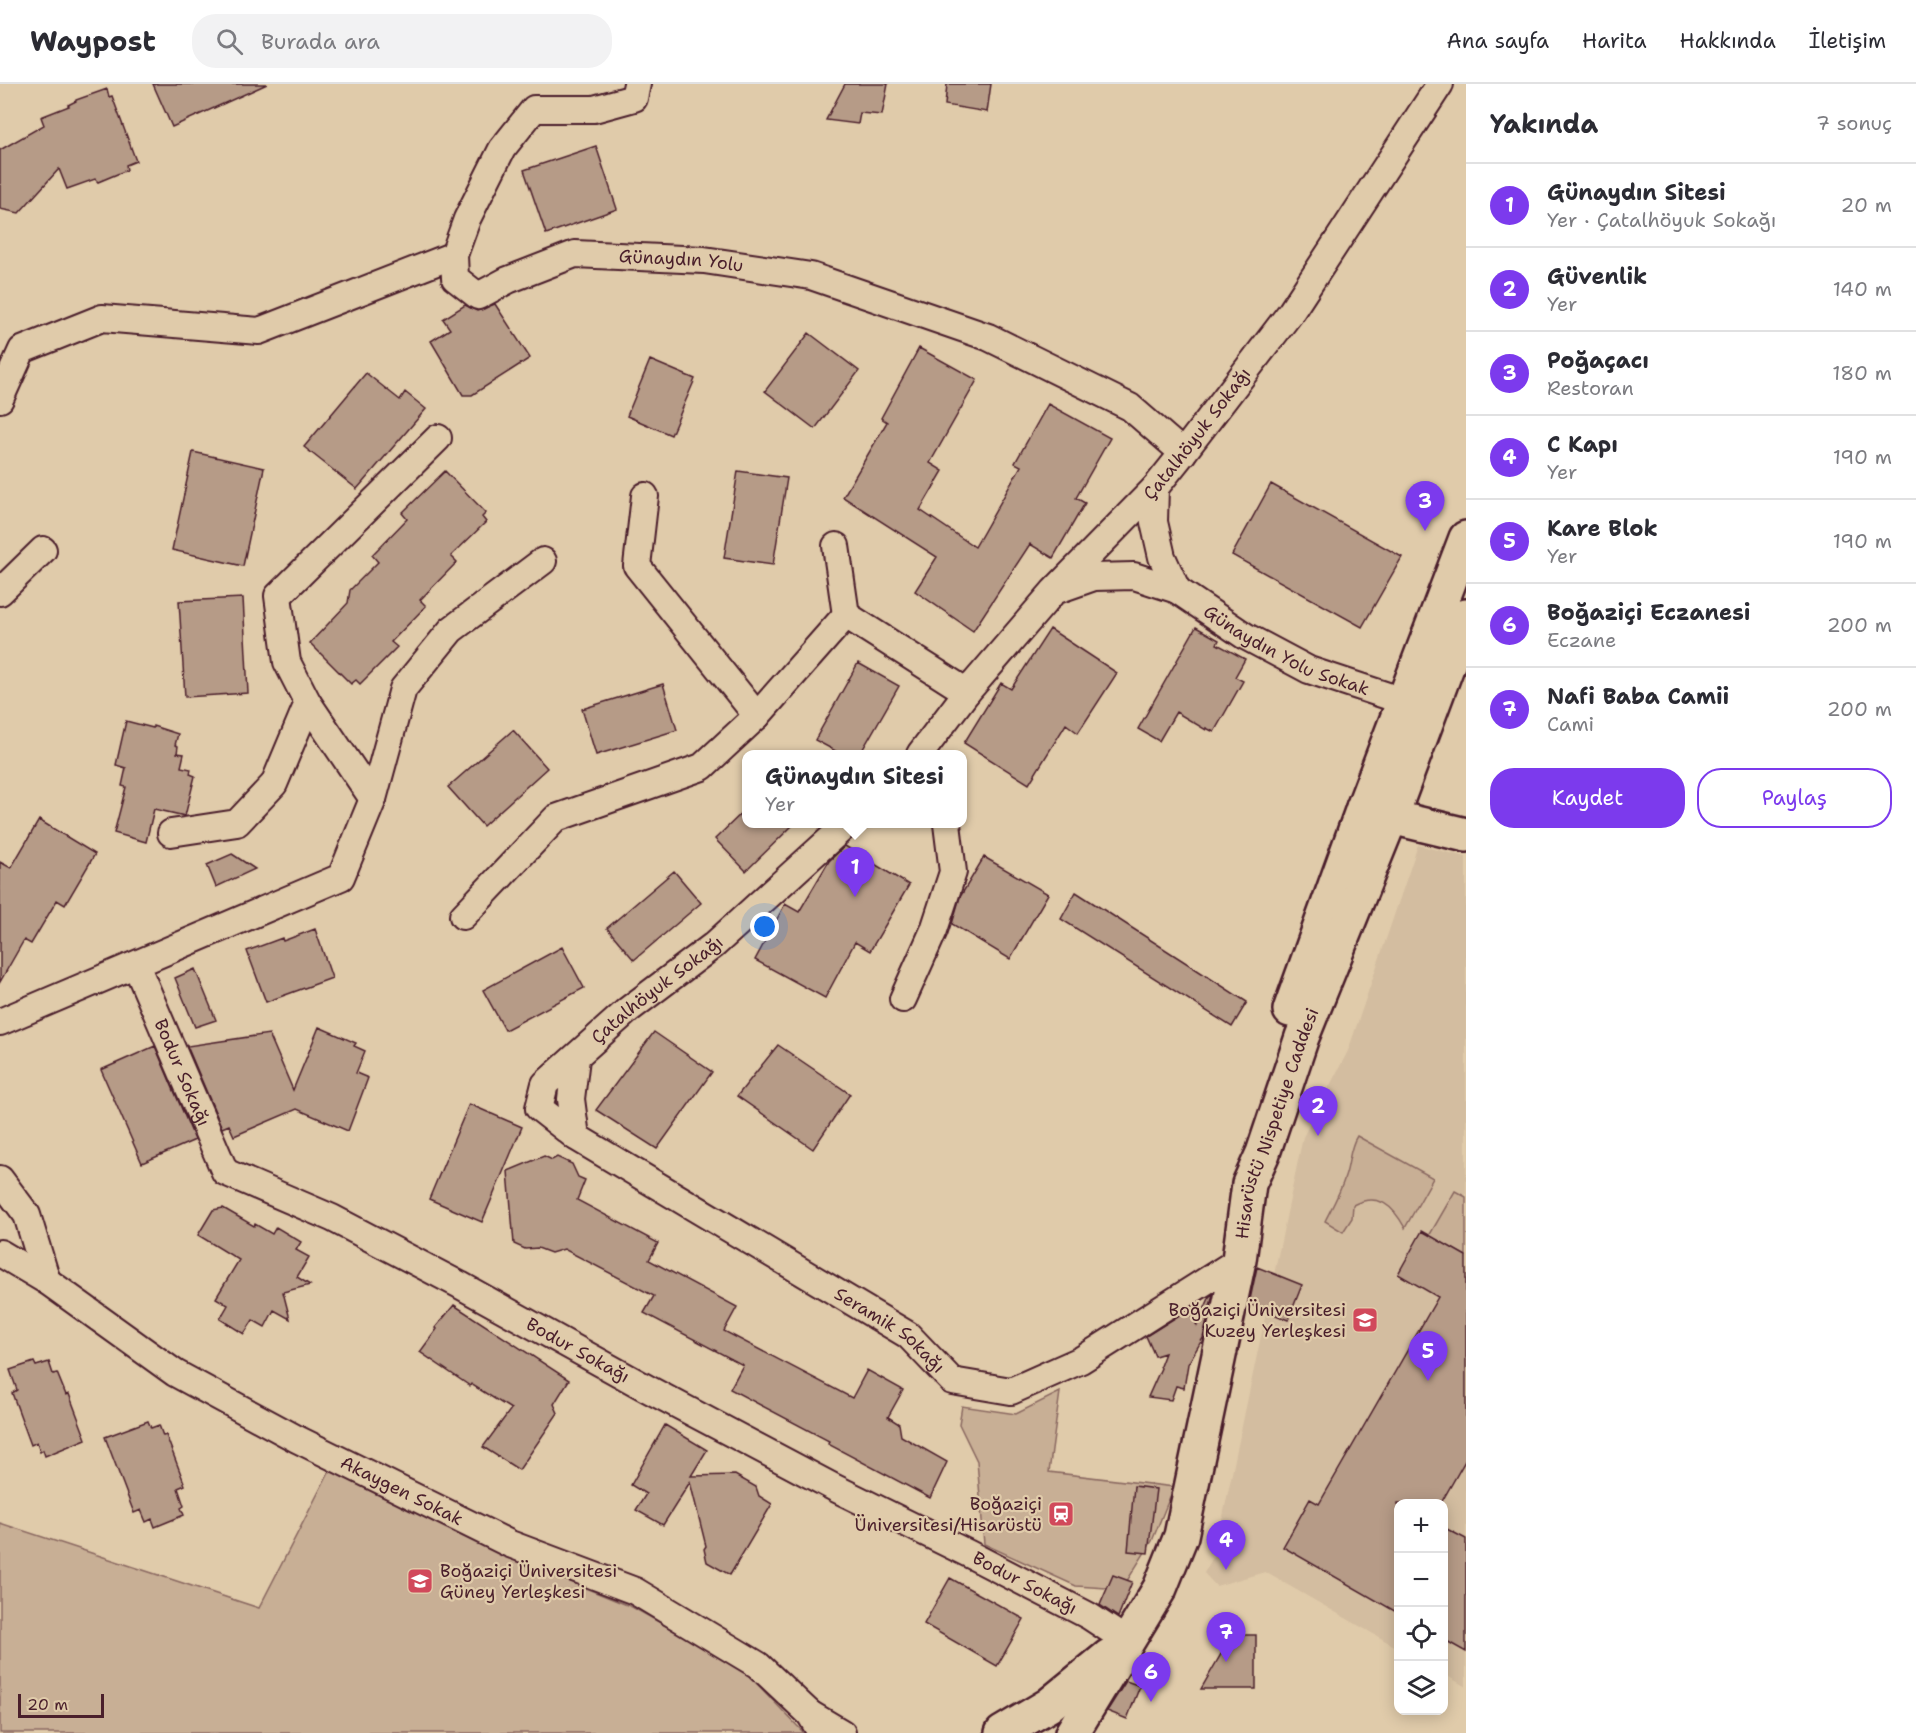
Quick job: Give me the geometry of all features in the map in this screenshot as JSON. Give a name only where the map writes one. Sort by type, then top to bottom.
[{"type":"main road","points":[[1466,538],[1403,701],[1377,812],[1466,835]]},
{"type":"main road","name":"Hisarüstü Nispetiye Caddesi","points":[[1072,1733],[1160,1588],[1181,1536],[1239,1260],[1249,1184],[1263,1153],[1377,812],[1466,616]]},
{"type":"main road","name":"Hisarüstü Nispetiye Caddesi","points":[[1002,1733],[1050,1705],[1127,1641]]},
{"type":"street","points":[[0,399],[22,350],[102,318],[259,331],[454,255],[467,219],[502,149],[534,109],[594,110],[634,98],[637,84]]},
{"type":"street","name":"Çatalhöyuk Sokağı","points":[[923,750],[1054,591],[1155,488],[1183,453],[1291,312],[1440,84]]},
{"type":"street","name":"Günaydın Yolu","points":[[454,255],[455,278],[478,296],[508,280],[575,254],[704,260],[811,276],[988,337],[1130,407],[1183,453]]},
{"type":"street","points":[[373,799],[308,702],[287,662],[278,596],[438,438]]},
{"type":"street","points":[[1155,488],[1154,522],[1162,557],[1177,590]]},
{"type":"street","points":[[645,496],[637,566],[757,716]]},
{"type":"street","points":[[836,546],[846,615],[968,693]]},
{"type":"street","points":[[0,592],[43,550]]},
{"type":"street","points":[[0,1022],[341,877],[373,799],[403,690],[451,630],[543,561]]},
{"type":"street","name":"Günaydın Yolu Sokak","points":[[1054,591],[1094,578],[1134,576],[1177,590],[1245,636],[1309,670],[1403,701]]},
{"type":"street","points":[[463,915],[556,819],[702,767],[757,716],[846,615]]},
{"type":"street","points":[[171,833],[237,823],[274,784],[308,702]]},
{"type":"street","name":"Çatalhöyuk Sokağı","points":[[576,1058],[628,1010],[714,945],[843,828]]},
{"type":"street","points":[[903,999],[934,930],[953,872],[948,828]]},
{"type":"street","name":"Bodur Sokağı","points":[[136,965],[225,1172],[332,1218],[460,1285],[814,1478],[1089,1616],[1127,1641]]},
{"type":"street","name":"Seramik Sokağı","points":[[576,1058],[545,1084],[539,1108],[576,1137],[908,1335],[952,1381],[1011,1391],[1081,1360],[1239,1260]]},
{"type":"street","points":[[0,1179],[27,1215],[47,1281]]},
{"type":"street","name":"Akaygen Sokak","points":[[0,1253],[47,1281],[175,1374],[297,1439],[510,1544],[635,1592],[758,1665],[815,1723],[842,1733]]},
{"type":"shaded area","name":"Boğaziçi Üniversitesi Kuzey Yerleşkesi","points":[[1418,845],[1466,857],[1466,1687],[1448,1676],[1448,1499],[1394,1499],[1394,1646],[1265,1572],[1216,1586],[1204,1573],[1215,1554],[1303,1137],[1348,1051]]},
{"type":"shaded area","points":[[1357,1136],[1433,1178],[1405,1228],[1395,1213],[1384,1203],[1370,1200],[1353,1205],[1352,1218],[1343,1232],[1325,1221],[1343,1183],[1352,1146]]},
{"type":"shaded area","points":[[1455,1191],[1466,1197],[1466,1256],[1429,1236]]},
{"type":"shaded area","points":[[1060,1392],[1049,1472],[1174,1487],[1152,1541],[1122,1589],[1076,1586],[984,1544],[977,1461],[959,1424],[962,1406],[1016,1414]]},
{"type":"shaded area","name":"Boğaziçi Üniversitesi Güney Yerleşkesi","points":[[332,1466],[502,1554],[632,1607],[743,1669],[804,1733],[0,1733],[0,1523],[259,1608]]},
{"type":"building","points":[[153,84],[267,84],[172,127]]},
{"type":"building","points":[[845,84],[888,84],[882,115],[860,113],[858,124],[826,120]]},
{"type":"building","points":[[947,84],[991,84],[987,112],[945,105]]},
{"type":"building","points":[[107,89],[109,97],[112,96],[136,161],[126,165],[127,170],[98,182],[95,179],[67,189],[59,169],[19,213],[0,209],[0,150],[44,125],[41,117],[69,106],[76,100]]},
{"type":"building","points":[[596,146],[617,209],[546,234],[524,170]]},
{"type":"building","points":[[495,304],[530,358],[472,395],[463,395],[431,341],[450,329],[443,319],[465,305],[477,311]]},
{"type":"building","points":[[809,333],[859,371],[815,429],[765,391]]},
{"type":"building","points":[[919,348],[977,380],[930,463],[943,471],[920,510],[975,547],[1021,466],[1015,463],[1048,404],[1110,438],[1076,498],[1085,503],[1053,558],[1030,544],[973,631],[915,591],[937,557],[843,497],[887,422],[881,418]]},
{"type":"building","points":[[650,360],[695,379],[671,435],[627,416]]},
{"type":"building","points":[[366,373],[400,400],[405,392],[426,409],[357,489],[304,447]]},
{"type":"building","points":[[193,452],[264,468],[243,566],[172,550]]},
{"type":"building","points":[[445,471],[486,513],[482,517],[486,522],[451,556],[457,562],[420,600],[426,606],[391,642],[397,647],[360,684],[356,680],[351,684],[310,643],[348,603],[350,590],[378,562],[372,555],[407,519],[402,513]]},
{"type":"building","points":[[738,471],[787,478],[773,565],[724,558]]},
{"type":"building","points":[[1271,484],[1402,557],[1362,627],[1232,555]]},
{"type":"building","points":[[243,598],[248,693],[185,697],[179,601]]},
{"type":"building","points":[[1196,627],[1219,640],[1217,644],[1245,659],[1235,677],[1243,681],[1214,732],[1206,728],[1206,730],[1176,712],[1159,741],[1138,729]]},
{"type":"building","points":[[1050,629],[1117,673],[1078,733],[1066,724],[1029,784],[964,743],[1001,683],[1011,689]]},
{"type":"building","points":[[858,663],[899,686],[862,750],[834,750],[815,740]]},
{"type":"building","points":[[663,684],[677,730],[596,755],[582,709]]},
{"type":"building","points":[[126,721],[178,734],[175,745],[178,746],[177,753],[184,754],[181,767],[191,769],[190,774],[195,776],[185,816],[154,809],[146,842],[114,833],[126,787],[122,786],[126,768],[116,765]]},
{"type":"building","points":[[513,730],[547,768],[483,826],[448,787]]},
{"type":"building","points":[[742,813],[742,828],[790,828],[746,871],[715,839]]},
{"type":"building","points":[[39,820],[95,854],[65,905],[57,900],[31,944],[24,940],[0,982],[0,862],[11,868]]},
{"type":"building","points":[[845,846],[909,885],[870,951],[855,942],[825,998],[755,960],[785,904],[799,912],[829,861]]},
{"type":"building","points":[[232,854],[255,869],[216,887],[207,865]]},
{"type":"building","points":[[984,857],[1048,894],[1010,959],[952,924],[960,897]]},
{"type":"building","points":[[674,871],[701,903],[634,960],[607,928]]},
{"type":"building","points":[[1076,892],[1247,1002],[1232,1027],[1061,919]]},
{"type":"building","points":[[315,929],[332,978],[266,1002],[247,951]]},
{"type":"building","points":[[562,947],[584,988],[505,1030],[483,990]]},
{"type":"building","points":[[195,969],[216,1020],[195,1027],[175,978]]},
{"type":"building","points":[[319,1027],[356,1043],[354,1046],[365,1051],[356,1073],[368,1078],[348,1131],[297,1109],[234,1136],[229,1125],[222,1128],[187,1046],[269,1034],[293,1090]]},
{"type":"building","points":[[654,1032],[712,1072],[657,1149],[596,1110]]},
{"type":"building","points":[[778,1045],[850,1094],[813,1149],[737,1096]]},
{"type":"building","points":[[155,1046],[195,1140],[142,1163],[101,1070]]},
{"type":"building","points":[[469,1104],[522,1127],[482,1222],[429,1199]]},
{"type":"building","points":[[544,1156],[552,1160],[557,1157],[572,1164],[578,1177],[585,1180],[577,1200],[658,1243],[649,1260],[737,1307],[724,1331],[852,1398],[867,1370],[903,1390],[888,1417],[899,1424],[901,1436],[947,1462],[930,1498],[730,1389],[743,1365],[644,1313],[654,1296],[564,1249],[551,1253],[538,1248],[525,1249],[514,1244],[508,1171]]},
{"type":"building","points":[[223,1208],[272,1234],[276,1227],[301,1242],[296,1250],[309,1257],[297,1277],[310,1285],[283,1292],[290,1319],[274,1310],[265,1327],[253,1320],[244,1334],[220,1319],[228,1305],[216,1298],[239,1260],[198,1235],[213,1210]]},
{"type":"building","points":[[1422,1231],[1466,1256],[1466,1459],[1443,1499],[1394,1499],[1394,1611],[1283,1547],[1310,1499],[1319,1504],[1438,1297],[1398,1274]]},
{"type":"building","points":[[1257,1267],[1302,1285],[1288,1320],[1249,1304]]},
{"type":"building","points":[[1213,1294],[1203,1338],[1188,1364],[1184,1388],[1176,1386],[1171,1400],[1148,1397],[1165,1353],[1155,1356],[1146,1336],[1189,1309],[1197,1326]]},
{"type":"building","points":[[454,1305],[569,1380],[554,1404],[558,1413],[519,1470],[483,1447],[511,1409],[471,1384],[470,1386],[420,1352],[437,1329],[435,1328]]},
{"type":"building","points":[[34,1362],[36,1366],[49,1362],[53,1374],[57,1373],[66,1395],[69,1394],[86,1439],[45,1456],[43,1450],[40,1452],[37,1442],[31,1445],[12,1393],[17,1390],[10,1370]]},
{"type":"building","points":[[148,1421],[151,1428],[159,1425],[163,1436],[166,1435],[185,1485],[178,1488],[184,1506],[181,1508],[184,1515],[155,1527],[152,1519],[146,1522],[141,1510],[134,1513],[105,1437]]},
{"type":"building","points":[[665,1425],[707,1450],[691,1476],[735,1475],[756,1487],[759,1496],[772,1504],[730,1575],[707,1562],[704,1549],[706,1546],[690,1482],[663,1525],[636,1510],[646,1494],[631,1485]]},
{"type":"building","points":[[1134,1486],[1156,1489],[1148,1553],[1128,1551]]},
{"type":"building","points":[[1448,1530],[1466,1539],[1466,1652],[1448,1642]]},
{"type":"building","points":[[1113,1575],[1132,1582],[1118,1617],[1100,1605]]},
{"type":"building","points":[[950,1578],[1024,1619],[997,1666],[924,1624]]},
{"type":"building","points":[[1232,1635],[1256,1635],[1256,1689],[1201,1689]]},
{"type":"building","points":[[1126,1681],[1140,1686],[1127,1719],[1107,1711]]},
{"type":"place","name":"Poğaçacı","points":[[1425,531]]},
{"type":"place","name":"Günaydın Sitesi","points":[[855,897]]},
{"type":"place","name":"Güvenlik","points":[[1318,1136]]},
{"type":"place","name":"Boğaziçi Üniversitesi Kuzey Yerleşkesi","points":[[1365,1320]]},
{"type":"place","name":"Kare Blok","points":[[1428,1381]]},
{"type":"place","name":"Boğaziçi Üniversitesi/Hisarüstü","points":[[1061,1514]]},
{"type":"place","name":"C Kapı","points":[[1226,1570]]},
{"type":"place","name":"Boğaziçi Üniversitesi Güney Yerleşkesi","points":[[420,1581]]},
{"type":"place","name":"Nafi Baba Camii","points":[[1226,1662]]},
{"type":"place","name":"Boğaziçi Eczanesi","points":[[1151,1702]]}]
